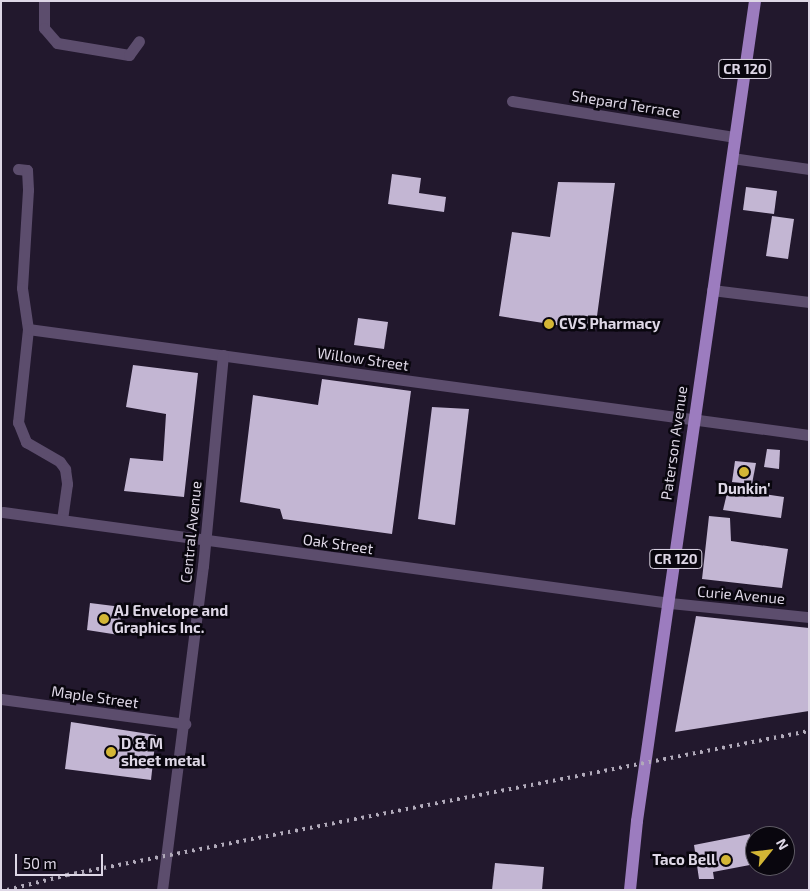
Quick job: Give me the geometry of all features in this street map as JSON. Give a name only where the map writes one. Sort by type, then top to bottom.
[{"type":"main road","name":"Paterson Avenue","points":[[630,890],[637,821],[670,604],[712,290],[755,1]]},
{"type":"street","points":[[44,1],[44,28],[57,43],[129,55],[139,41]]},
{"type":"street","name":"Shepard Terrace","points":[[512,101],[735,137]]},
{"type":"street","points":[[732,158],[809,169]]},
{"type":"street","points":[[18,170],[27,170],[22,288],[28,329],[18,422],[26,442],[33,449],[53,458],[65,469],[67,484],[62,520]]},
{"type":"street","points":[[712,290],[809,302]]},
{"type":"street","name":"Willow Street","points":[[28,329],[809,435]]},
{"type":"street","name":"Central Avenue","points":[[162,890],[206,540],[224,355]]},
{"type":"street","name":"Oak Street","points":[[3,512],[670,604]]},
{"type":"street","name":"Curie Avenue","points":[[670,604],[809,617]]},
{"type":"street","name":"Maple Street","points":[[1,699],[184,724]]},
{"type":"building","points":[[392,174],[421,178],[419,193],[446,197],[444,212],[388,204]]},
{"type":"building","points":[[558,182],[615,183],[595,331],[499,316],[512,232],[550,237]]},
{"type":"building","points":[[746,187],[777,191],[774,214],[743,210]]},
{"type":"building","points":[[772,216],[794,219],[788,259],[766,256]]},
{"type":"building","points":[[358,318],[388,322],[384,349],[354,345]]},
{"type":"building","points":[[133,365],[198,373],[184,497],[124,491],[130,458],[163,461],[166,414],[126,407]]},
{"type":"building","points":[[322,379],[411,391],[392,534],[283,519],[280,509],[240,502],[253,395],[318,405]]},
{"type":"building","points":[[432,407],[469,409],[455,525],[418,519]]},
{"type":"building","points":[[767,449],[780,450],[779,469],[764,467]]},
{"type":"building","name":"Dunkin'","points":[[735,461],[756,463],[752,484],[732,482]]},
{"type":"building","points":[[728,489],[784,497],[781,518],[723,510]]},
{"type":"building","points":[[709,516],[730,518],[731,541],[788,549],[782,588],[702,579]]},
{"type":"building","name":"AJ Envelope and Graphics Inc.","points":[[90,603],[122,607],[119,635],[87,630]]},
{"type":"building","points":[[696,616],[809,628],[809,711],[675,732]]},
{"type":"building","name":"D & M sheet metal","points":[[71,722],[156,735],[151,780],[65,769]]},
{"type":"building","name":"Taco Bell","points":[[745,835],[745,866],[713,872],[714,879],[699,879],[694,845]]},
{"type":"building","points":[[495,863],[544,867],[542,890],[492,890]]},
{"type":"railway","points":[[7,890],[67,875],[809,731]]},
{"type":"place","name":"CVS Pharmacy","points":[[549,324]]},
{"type":"place","name":"Dunkin'","points":[[744,472]]},
{"type":"place","name":"AJ Envelope and Graphics Inc.","points":[[104,619]]},
{"type":"place","name":"D & M sheet metal","points":[[111,752]]},
{"type":"place","name":"Taco Bell","points":[[726,860]]}]
